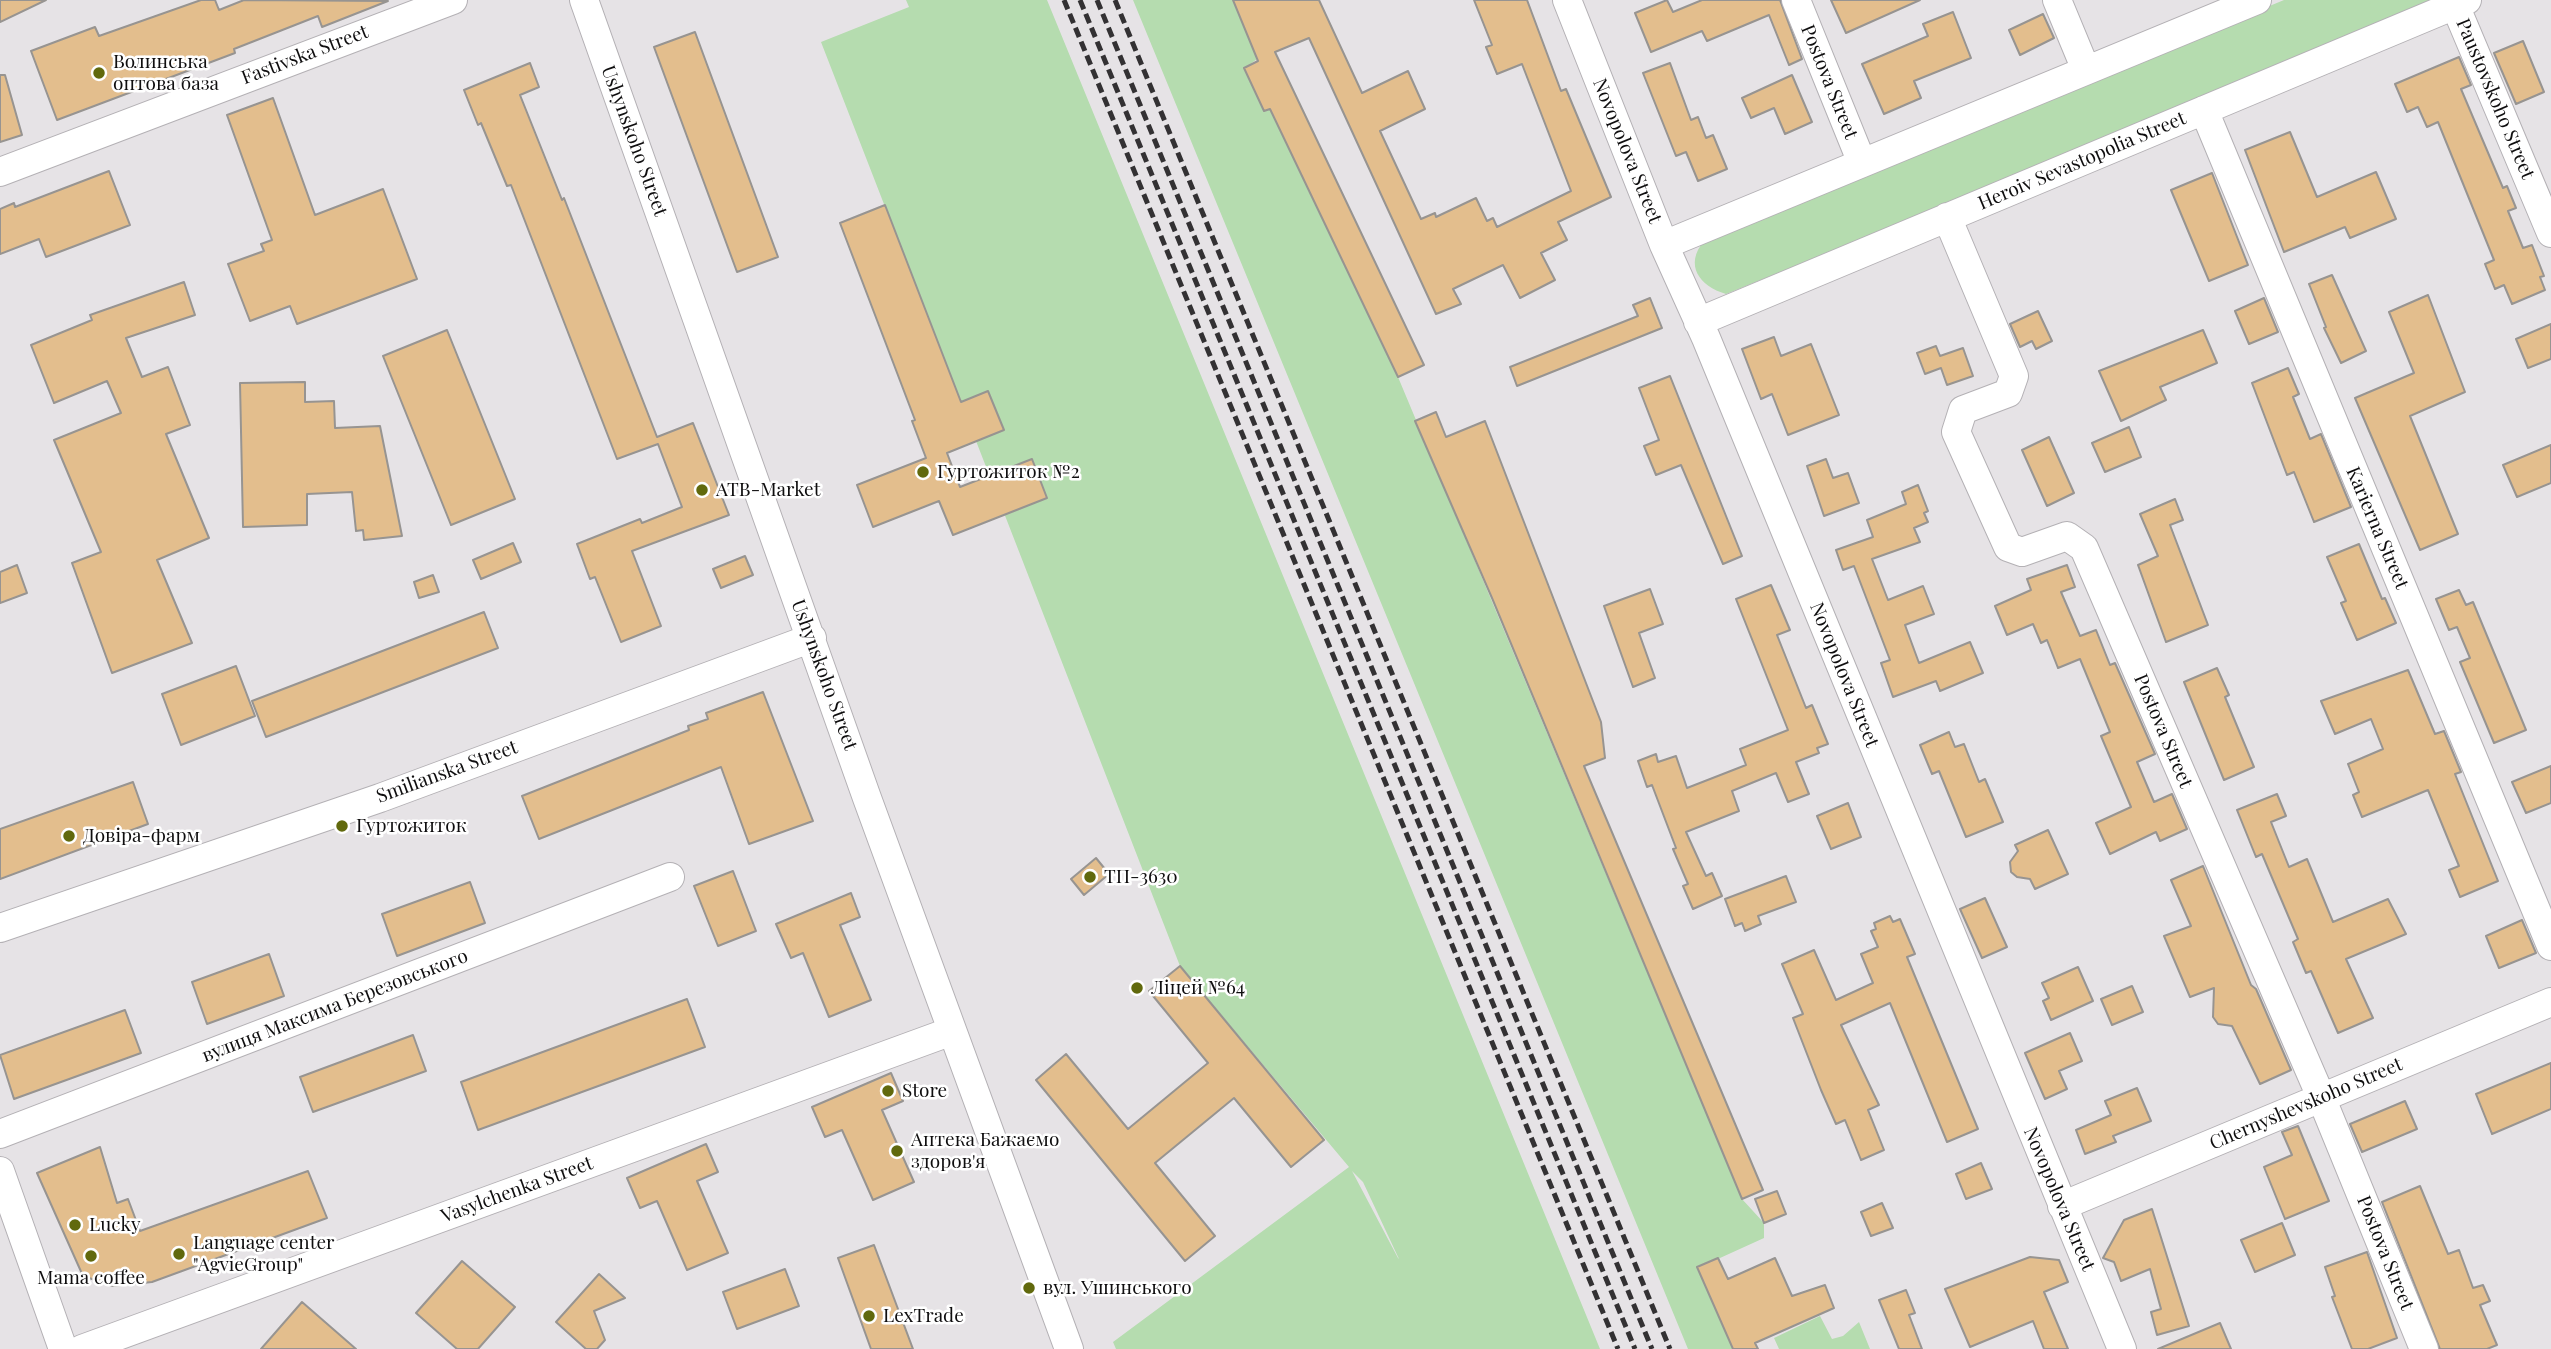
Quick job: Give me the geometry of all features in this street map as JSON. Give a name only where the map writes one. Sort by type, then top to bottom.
[{"type":"street","name":"Fastivska Street","points":[[0,172],[453,0]]},
{"type":"street","name":"Ushynskoho Street","points":[[584,0],[952,1031],[1069,1349]]},
{"type":"street","name":"Novopolova Street","points":[[1567,0],[1664,245],[2122,1349]]},
{"type":"street","name":"Postova Street","points":[[1796,0],[1862,163]]},
{"type":"street","points":[[2057,0],[2086,70]]},
{"type":"street","points":[[1664,245],[2257,0]]},
{"type":"street","name":"Heroiv Sevastopolia Street","points":[[1698,322],[2461,2]]},
{"type":"street","name":"Paustovskoho Street","points":[[2461,2],[2551,233]]},
{"type":"street","name":"Karierna Street","points":[[2204,110],[2551,946]]},
{"type":"street","name":"Postova Street","points":[[1947,217],[2014,376],[2008,393],[1963,410],[1956,432],[2008,547],[2022,552],[2067,536],[2084,548],[2321,1097],[2424,1349]]},
{"type":"street","name":"Smilianska Street","points":[[0,928],[380,798],[812,638]]},
{"type":"street","name":"вулиця Максима Березовського","points":[[0,1133],[670,877]]},
{"type":"street","name":"Chernyshevskoho Street","points":[[2062,1206],[2551,1002]]},
{"type":"street","name":"Vasylchenka Street","points":[[82,1349],[952,1031]]},
{"type":"street","points":[[0,1171],[63,1349]]},
{"type":"green space","points":[[906,0],[1047,0],[1600,1349],[1116,1349],[1113,1342],[1349,1167],[1180,966],[821,42],[909,7]],"holes":[[[1352,1171],[1363,1182],[1399,1259]]]},
{"type":"green space","points":[[1133,0],[1233,0],[1257,59],[1244,69],[1264,111],[1270,109],[1398,377],[1742,1199],[1764,1223],[1764,1238],[1698,1268],[1733,1349],[1688,1349]]},
{"type":"green space","points":[[2284,0],[2453,0],[1726,294],[1708,286],[1697,274],[1695,258],[1704,241]]},
{"type":"green space","points":[[1820,1316],[1832,1339],[1843,1336],[1859,1322],[1870,1349],[1779,1349],[1774,1338]]},
{"type":"building","points":[[0,0],[46,0],[0,22]]},
{"type":"building","points":[[201,0],[215,0],[219,10],[244,0],[388,1],[322,27],[318,16],[234,49],[235,53],[57,120],[31,51],[95,27],[99,36]]},
{"type":"building","points":[[1233,0],[1319,0],[1362,93],[1408,71],[1425,109],[1380,131],[1421,219],[1435,213],[1436,217],[1476,198],[1487,221],[1493,218],[1497,227],[1571,191],[1522,64],[1497,74],[1486,47],[1492,45],[1474,0],[1527,0],[1561,91],[1566,89],[1611,197],[1558,222],[1567,240],[1541,253],[1555,280],[1520,298],[1503,265],[1453,289],[1461,304],[1436,314],[1309,38],[1275,52],[1424,365],[1398,377],[1270,109],[1264,111],[1244,68],[1258,61]]},
{"type":"building","points":[[1667,0],[1673,12],[1702,0],[1780,0],[1802,59],[1789,65],[1769,15],[1707,41],[1702,31],[1651,52],[1635,13]]},
{"type":"building","points":[[1831,0],[1920,0],[1846,33]]},
{"type":"building","points":[[1953,12],[1971,58],[1914,81],[1921,98],[1884,114],[1862,64],[1928,36],[1923,24]]},
{"type":"building","points":[[2043,14],[2054,38],[2020,55],[2009,30]]},
{"type":"building","points":[[695,32],[778,257],[737,272],[654,47]]},
{"type":"building","points":[[2523,41],[2544,92],[2516,104],[2494,53]]},
{"type":"building","points":[[2459,57],[2471,85],[2461,89],[2503,188],[2507,186],[2516,208],[2508,211],[2523,248],[2532,245],[2544,276],[2540,277],[2545,290],[2512,304],[2504,285],[2495,289],[2485,264],[2494,260],[2438,122],[2427,127],[2418,107],[2407,112],[2395,84]]},
{"type":"building","points":[[530,63],[539,87],[520,95],[562,200],[564,198],[657,437],[693,423],[729,515],[632,551],[661,626],[621,642],[595,577],[590,579],[577,544],[640,519],[642,523],[682,507],[658,444],[617,459],[511,185],[507,186],[464,90]]},
{"type":"building","points":[[1670,63],[1691,120],[1698,117],[1706,138],[1713,135],[1727,169],[1698,181],[1686,152],[1676,156],[1643,73]]},
{"type":"building","points":[[0,75],[5,75],[22,135],[0,142]]},
{"type":"building","points":[[1792,75],[1812,122],[1785,134],[1774,108],[1751,118],[1742,98]]},
{"type":"building","points":[[273,98],[315,215],[383,189],[417,279],[297,324],[290,306],[250,321],[228,264],[264,251],[261,244],[272,240],[227,115]]},
{"type":"building","points":[[2290,132],[2317,197],[2376,172],[2396,219],[2350,238],[2345,227],[2284,252],[2245,150]]},
{"type":"building","points":[[109,171],[130,225],[46,257],[39,239],[0,254],[0,209],[14,203],[15,207]]},
{"type":"building","points":[[2212,173],[2248,265],[2209,281],[2171,190]]},
{"type":"building","points":[[885,205],[961,402],[988,391],[1004,430],[947,453],[960,487],[1032,459],[1047,498],[953,535],[939,501],[873,527],[857,485],[926,458],[912,421],[915,420],[840,223]]},
{"type":"building","points":[[2332,275],[2366,351],[2341,363],[2324,328],[2326,327],[2309,284]]},
{"type":"building","points":[[184,282],[195,315],[126,338],[142,377],[168,367],[190,425],[166,434],[209,538],[157,560],[192,643],[112,673],[72,563],[101,552],[54,440],[121,413],[107,381],[54,403],[31,345],[92,320],[90,315]]},
{"type":"building","points":[[2428,295],[2465,392],[2410,416],[2458,534],[2420,550],[2355,398],[2414,373],[2389,312]]},
{"type":"building","points":[[1650,298],[1662,328],[1517,386],[1510,367],[1638,316],[1633,305]]},
{"type":"building","points":[[2264,298],[2278,332],[2249,344],[2235,311]]},
{"type":"building","points":[[2038,311],[2052,341],[2036,349],[2032,341],[2020,347],[2010,324]]},
{"type":"building","points":[[2551,324],[2551,359],[2528,368],[2516,339]]},
{"type":"building","points":[[447,330],[515,499],[451,525],[383,356]]},
{"type":"building","points":[[2203,330],[2217,363],[2160,387],[2166,400],[2121,421],[2099,371]]},
{"type":"building","points":[[1774,337],[1781,356],[1811,344],[1839,415],[1788,435],[1772,394],[1761,399],[1742,349]]},
{"type":"building","points":[[1936,346],[1940,356],[1963,348],[1973,376],[1947,385],[1941,368],[1925,374],[1917,353]]},
{"type":"building","points":[[2288,368],[2299,394],[2293,397],[2310,439],[2321,434],[2351,507],[2314,522],[2294,472],[2287,475],[2252,383]]},
{"type":"building","points":[[1670,376],[1742,556],[1723,564],[1681,465],[1656,475],[1644,446],[1659,440],[1639,388]]},
{"type":"building","points":[[305,382],[305,402],[334,401],[335,428],[380,426],[402,536],[364,540],[363,530],[356,531],[352,492],[307,494],[307,525],[243,527],[240,383]]},
{"type":"building","points":[[1436,412],[1446,437],[1485,421],[1601,722],[1605,758],[1584,766],[1763,1190],[1742,1199],[1492,598],[1415,421]]},
{"type":"building","points":[[2129,427],[2141,457],[2105,472],[2092,443]]},
{"type":"building","points":[[2049,437],[2074,493],[2047,506],[2022,450]]},
{"type":"building","points":[[2551,445],[2551,483],[2517,497],[2503,465]]},
{"type":"building","points":[[1826,459],[1833,478],[1848,473],[1859,503],[1824,516],[1807,466]]},
{"type":"building","points":[[1918,485],[1928,511],[1924,513],[1928,522],[1914,528],[1920,542],[1872,559],[1888,600],[1923,586],[1934,614],[1905,625],[1919,663],[1970,642],[1983,673],[1940,691],[1936,681],[1893,697],[1881,663],[1890,660],[1854,566],[1843,570],[1836,550],[1873,537],[1867,520],[1906,504],[1902,492]]},
{"type":"building","points":[[2175,499],[2183,520],[2170,525],[2208,625],[2166,642],[2138,565],[2158,556],[2140,514]]},
{"type":"building","points":[[513,543],[521,562],[481,579],[473,560]]},
{"type":"building","points":[[2359,544],[2382,599],[2385,598],[2396,623],[2357,640],[2341,603],[2346,601],[2327,557]]},
{"type":"building","points":[[745,556],[753,575],[721,588],[713,569]]},
{"type":"building","points":[[17,565],[27,593],[0,603],[0,572]]},
{"type":"building","points":[[2067,565],[2075,587],[2061,592],[2080,636],[2096,630],[2110,665],[2115,663],[2155,754],[2137,762],[2154,802],[2172,794],[2187,829],[2160,841],[2156,832],[2110,854],[2096,823],[2131,807],[2101,736],[2110,732],[2080,659],[2058,668],[2047,640],[2041,643],[2033,624],[2007,635],[1995,606],[2031,590],[2027,579]]},
{"type":"building","points":[[433,575],[439,592],[419,598],[414,582]]},
{"type":"building","points":[[1771,585],[1790,630],[1777,635],[1806,708],[1812,705],[1828,744],[1817,748],[1819,753],[1796,762],[1809,794],[1788,802],[1776,773],[1732,791],[1739,811],[1686,832],[1706,876],[1712,873],[1722,896],[1693,909],[1683,886],[1688,884],[1673,849],[1676,848],[1652,785],[1647,787],[1638,761],[1656,754],[1658,762],[1676,756],[1687,788],[1746,765],[1740,749],[1788,730],[1736,599]]},
{"type":"building","points":[[1650,589],[1663,624],[1639,633],[1655,678],[1633,687],[1604,606]]},
{"type":"building","points":[[2459,590],[2466,605],[2473,602],[2526,730],[2494,743],[2460,662],[2470,658],[2457,627],[2449,630],[2436,599]]},
{"type":"building","points":[[484,612],[498,648],[266,737],[252,701]]},
{"type":"building","points":[[236,666],[255,716],[181,745],[162,694]]},
{"type":"building","points":[[2217,668],[2229,695],[2225,697],[2254,767],[2224,780],[2184,682]]},
{"type":"building","points":[[2408,670],[2435,734],[2444,731],[2461,772],[2455,774],[2498,881],[2460,897],[2449,870],[2459,866],[2428,790],[2362,817],[2353,795],[2359,792],[2348,764],[2383,749],[2371,719],[2335,734],[2321,701]]},
{"type":"building","points":[[763,692],[813,821],[749,844],[721,767],[539,839],[522,796],[689,730],[688,726],[708,719],[706,713]]},
{"type":"building","points":[[1949,732],[1955,747],[1964,744],[1979,782],[1985,779],[2003,822],[1966,837],[1939,771],[1932,774],[1920,745]]},
{"type":"building","points":[[2551,766],[2551,803],[2526,813],[2512,782]]},
{"type":"building","points":[[133,782],[148,824],[0,879],[0,829]]},
{"type":"building","points":[[2277,794],[2286,816],[2271,822],[2289,867],[2307,859],[2333,922],[2388,899],[2406,934],[2346,959],[2373,1018],[2338,1033],[2311,971],[2306,973],[2293,942],[2298,939],[2262,854],[2256,857],[2237,810]]},
{"type":"building","points":[[1848,803],[1861,837],[1831,849],[1817,816]]},
{"type":"building","points":[[2048,830],[2068,874],[2035,889],[2030,879],[2017,877],[2011,872],[2010,862],[2018,851],[2015,845]]},
{"type":"building","name":"ТП-3630","points":[[1096,858],[1109,874],[1084,895],[1071,879]]},
{"type":"building","points":[[2203,866],[2251,985],[2256,989],[2291,1070],[2260,1084],[2232,1026],[2218,1024],[2213,1017],[2214,988],[2190,997],[2164,936],[2191,926],[2171,880]]},
{"type":"building","points":[[733,871],[756,931],[718,946],[694,886]]},
{"type":"building","points":[[1786,876],[1796,902],[1758,916],[1761,924],[1745,931],[1742,923],[1735,926],[1725,899]]},
{"type":"building","points":[[470,882],[485,923],[397,956],[382,914]]},
{"type":"building","points":[[851,893],[860,917],[840,925],[871,1000],[829,1017],[803,953],[791,958],[776,924]]},
{"type":"building","points":[[1985,898],[2007,947],[1982,958],[1960,909]]},
{"type":"building","points":[[1890,916],[1893,922],[1900,919],[1915,954],[1907,957],[1978,1129],[1947,1142],[1890,1003],[1841,1025],[1879,1105],[1868,1110],[1884,1150],[1861,1160],[1845,1120],[1836,1124],[1821,1090],[1793,1018],[1803,1014],[1782,964],[1814,950],[1836,1000],[1873,983],[1861,954],[1878,947],[1871,931],[1876,929],[1874,923]]},
{"type":"building","points":[[2522,920],[2536,953],[2499,968],[2486,936]]},
{"type":"building","points":[[269,954],[284,996],[207,1024],[192,982]]},
{"type":"building","points":[[1180,966],[1324,1140],[1291,1167],[1234,1098],[1155,1163],[1215,1236],[1185,1261],[1036,1080],[1066,1054],[1128,1129],[1208,1063],[1149,991]]},
{"type":"building","points":[[2078,967],[2093,1001],[2051,1020],[2043,1001],[2049,998],[2042,983]]},
{"type":"building","points":[[2132,986],[2143,1012],[2112,1025],[2101,999]]},
{"type":"building","points":[[687,999],[705,1047],[478,1130],[461,1082]]},
{"type":"building","points":[[125,1010],[141,1053],[14,1099],[0,1055]]},
{"type":"building","points":[[2070,1033],[2082,1061],[2059,1071],[2067,1089],[2045,1099],[2025,1053]]},
{"type":"building","points":[[413,1035],[426,1071],[313,1112],[300,1077]]},
{"type":"building","points":[[2551,1063],[2551,1109],[2492,1134],[2476,1094]]},
{"type":"building","points":[[891,1073],[903,1101],[882,1110],[914,1182],[873,1200],[842,1130],[825,1137],[812,1107]]},
{"type":"building","points":[[2137,1088],[2151,1121],[2113,1136],[2116,1142],[2085,1154],[2076,1130],[2111,1115],[2105,1101]]},
{"type":"building","points":[[2405,1101],[2417,1129],[2362,1152],[2350,1124]]},
{"type":"building","points":[[2298,1126],[2329,1201],[2285,1219],[2264,1167],[2292,1155],[2282,1132]]},
{"type":"building","points":[[706,1144],[718,1172],[697,1181],[728,1253],[687,1270],[657,1201],[640,1208],[627,1178]]},
{"type":"building","points":[[100,1147],[117,1203],[128,1199],[140,1231],[308,1171],[327,1218],[152,1282],[113,1286],[83,1276],[37,1173]]},
{"type":"building","points":[[1981,1163],[1992,1189],[1966,1199],[1956,1174]]},
{"type":"building","points":[[2420,1186],[2448,1254],[2459,1250],[2473,1288],[2483,1285],[2490,1301],[2480,1305],[2497,1345],[2487,1349],[2440,1349],[2382,1202]]},
{"type":"building","points":[[1777,1191],[1786,1214],[1764,1223],[1755,1199]]},
{"type":"building","points":[[1882,1203],[1893,1228],[1871,1236],[1861,1212]]},
{"type":"building","points":[[2152,1209],[2189,1326],[2157,1335],[2151,1312],[2161,1309],[2150,1269],[2121,1281],[2114,1262],[2103,1258],[2124,1220]]},
{"type":"building","points":[[2282,1223],[2295,1255],[2255,1272],[2241,1240]]},
{"type":"building","points":[[874,1245],[913,1349],[871,1349],[838,1258]]},
{"type":"building","points":[[2367,1252],[2397,1338],[2368,1349],[2352,1349],[2332,1297],[2335,1296],[2325,1267]]},
{"type":"building","points":[[2030,1257],[2059,1260],[2068,1282],[2044,1292],[2068,1349],[2044,1349],[2033,1321],[1970,1347],[1945,1289]]},
{"type":"building","points":[[1718,1258],[1728,1279],[1775,1258],[1792,1296],[1825,1285],[1834,1308],[1755,1343],[1758,1349],[1733,1349],[1697,1267]]},
{"type":"building","points":[[462,1261],[515,1307],[478,1349],[457,1349],[416,1313]]},
{"type":"building","points":[[785,1269],[799,1306],[737,1329],[723,1292]]},
{"type":"building","points":[[599,1274],[625,1298],[594,1311],[605,1340],[597,1349],[586,1349],[556,1322]]},
{"type":"building","points":[[1906,1290],[1915,1313],[1909,1315],[1922,1349],[1899,1349],[1879,1300]]},
{"type":"building","points":[[302,1302],[356,1349],[261,1349]]},
{"type":"building","points":[[2220,1323],[2231,1349],[2158,1349]]},
{"type":"railway","points":[[1064,0],[1618,1349]]},
{"type":"railway","points":[[1080,0],[1635,1349]]},
{"type":"railway","points":[[1097,0],[1652,1349]]},
{"type":"railway","points":[[1115,0],[1670,1349]]},
{"type":"place","name":"Волинська оптова база","points":[[99,73]]},
{"type":"place","name":"Гуртожиток №2","points":[[923,472]]},
{"type":"place","name":"ATB-Market","points":[[702,490]]},
{"type":"place","name":"Гуртожиток","points":[[342,826]]},
{"type":"place","name":"Довіра-фарм","points":[[69,836]]},
{"type":"place","name":"ТП-3630","points":[[1090,877]]},
{"type":"place","name":"Ліцей №64","points":[[1137,988]]},
{"type":"place","name":"Store","points":[[888,1091]]},
{"type":"place","name":"Аптека Бажаємо здоров'я","points":[[897,1151]]},
{"type":"place","name":"Lucky","points":[[75,1225]]},
{"type":"place","name":"Language center \"AgvieGroup\"","points":[[179,1254]]},
{"type":"place","name":"Mama coffee","points":[[91,1256]]},
{"type":"place","name":"вул. Ушинського","points":[[1029,1288]]},
{"type":"place","name":"LexTrade","points":[[869,1316]]}]
